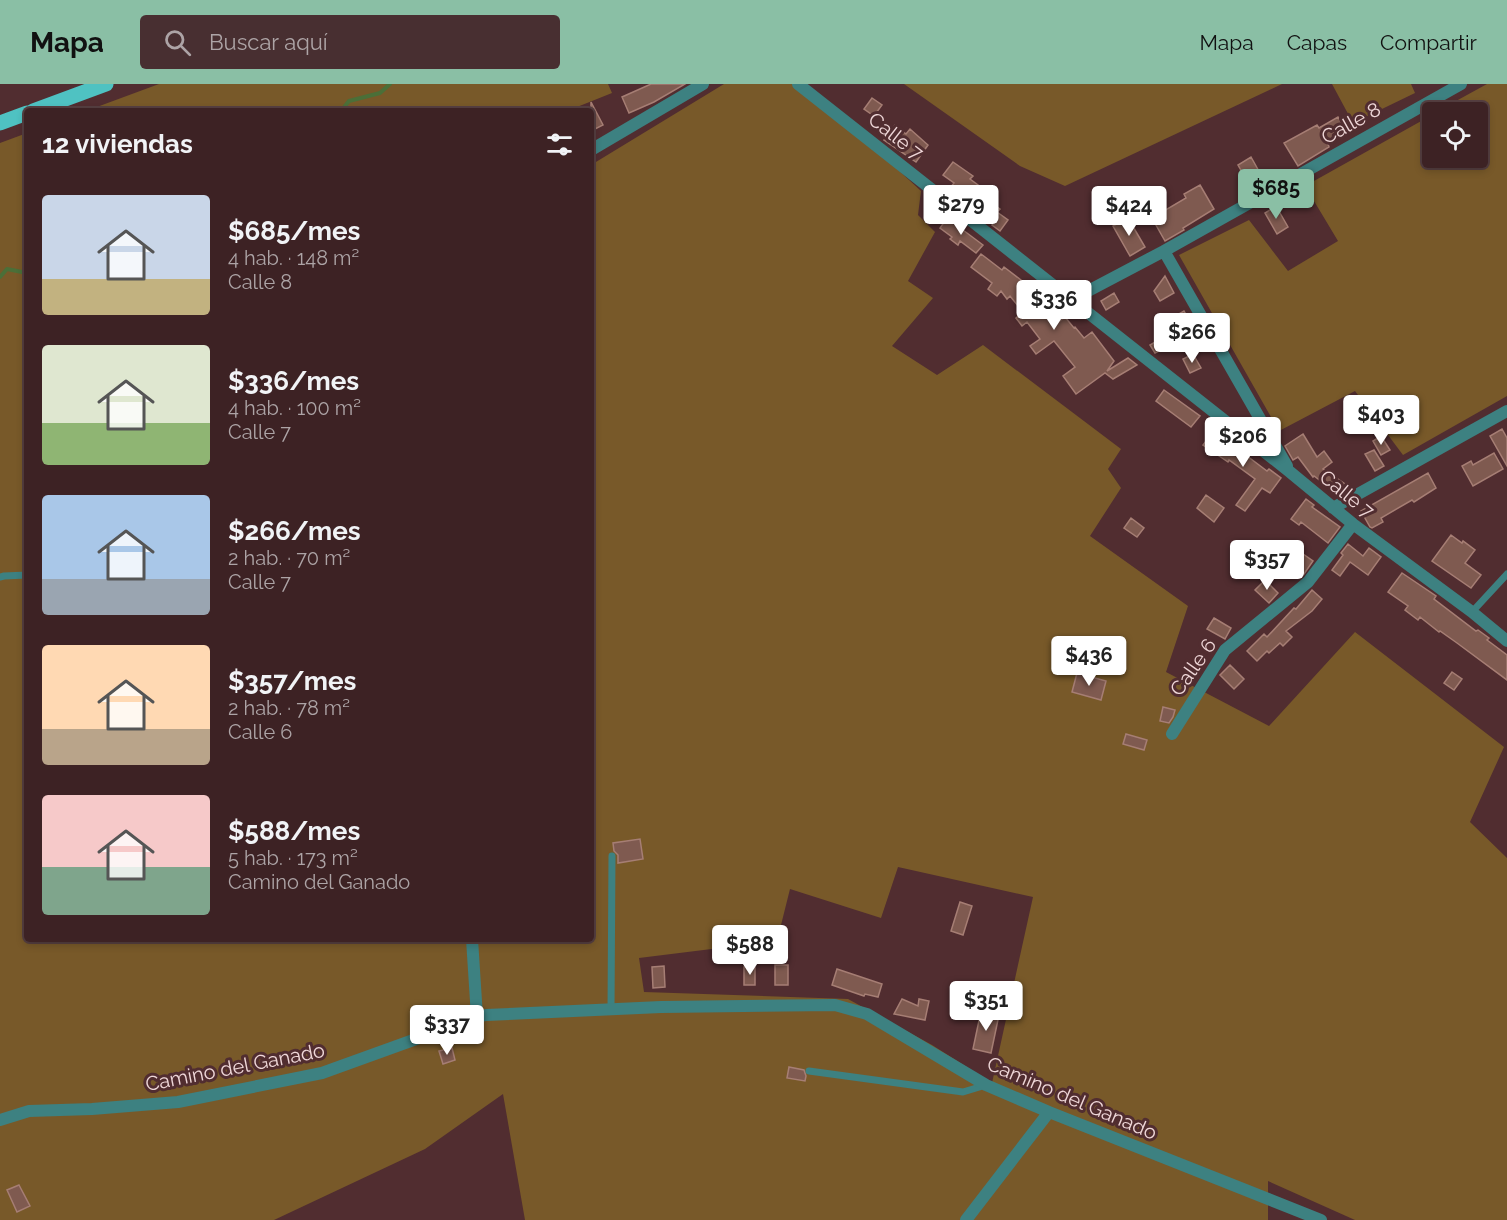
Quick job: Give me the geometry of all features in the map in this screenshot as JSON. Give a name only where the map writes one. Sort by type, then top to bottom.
[{"type":"main road","points":[[41,108],[106,84]]},
{"type":"main road","points":[[0,123],[24,114]]},
{"type":"street","points":[[594,148],[703,84]]},
{"type":"street","name":"Calle 7","points":[[798,84],[1353,524],[1504,634]]},
{"type":"street","name":"Calle 8","points":[[1071,300],[1164,251],[1461,84]]},
{"type":"street","points":[[1164,251],[1290,472]]},
{"type":"street","points":[[1333,508],[1507,411]]},
{"type":"street","name":"Calle 6","points":[[1172,734],[1225,650],[1308,582],[1353,524]]},
{"type":"street","points":[[471,942],[477,1017]]},
{"type":"street","name":"Camino del Ganado","points":[[0,1120],[29,1112],[178,1102],[322,1073],[477,1017],[661,1007],[835,1005],[867,1014],[986,1085],[1049,1113],[1321,1220]]},
{"type":"street","points":[[966,1220],[1049,1113]]},
{"type":"lane","points":[[1472,612],[1507,574]]},
{"type":"lane","points":[[0,577],[24,575]]},
{"type":"lane","points":[[611,1010],[612,856]]},
{"type":"lane","points":[[809,1071],[963,1092],[986,1085]]},
{"type":"shaded area","points":[[159,84],[608,84],[612,93],[574,108],[94,108]]},
{"type":"shaded area","points":[[724,84],[805,84],[921,191],[918,215],[935,232],[908,281],[933,298],[892,346],[937,375],[983,345],[1121,449],[1108,469],[1121,488],[1090,536],[1188,606],[1166,672],[1269,726],[1355,632],[1504,747],[1470,822],[1507,858],[1507,1220],[1355,1220],[1268,1181],[1268,1220],[525,1220],[503,1094],[425,1149],[274,1220],[0,1220],[0,143],[24,134],[24,942],[594,942],[594,163]],"holes":[[[898,867],[1033,897],[992,1083],[932,1045],[848,999],[644,992],[639,958],[777,941],[790,889],[881,918]]]},
{"type":"shaded area","points":[[904,84],[1282,84],[1065,186],[1020,166]]},
{"type":"shaded area","points":[[1332,84],[1411,84],[1415,93],[1353,123]]},
{"type":"shaded area","points":[[1487,84],[1507,84],[1507,396],[1403,455],[1355,391],[1279,431],[1179,255],[1249,220],[1288,271],[1338,241],[1305,186],[1422,121],[1422,168],[1488,168],[1488,102],[1454,102]]},
{"type":"building","points":[[651,84],[685,84],[629,113],[622,97]]},
{"type":"building","points":[[872,98],[882,105],[874,116],[864,109]]},
{"type":"building","points":[[591,102],[603,125],[594,130],[594,108],[591,108]]},
{"type":"building","points":[[1338,117],[1347,133],[1298,166],[1284,143],[1317,125],[1319,128]]},
{"type":"building","points":[[895,125],[906,134],[910,129],[928,145],[916,162],[884,140]]},
{"type":"building","points":[[1251,157],[1265,182],[1252,190],[1238,165]]},
{"type":"building","points":[[953,162],[973,176],[970,179],[982,188],[978,193],[1000,209],[997,212],[1008,220],[1000,231],[992,225],[994,222],[950,188],[954,183],[943,175]]},
{"type":"building","points":[[1200,185],[1214,209],[1165,241],[1152,218],[1186,198],[1184,194]]},
{"type":"building","points":[[1276,206],[1288,227],[1277,234],[1265,213]]},
{"type":"building","points":[[947,218],[983,245],[976,253],[960,241],[958,245],[940,228]]},
{"type":"building","points":[[1128,218],[1145,247],[1130,256],[1113,226]]},
{"type":"building","points":[[981,254],[1002,270],[1004,267],[1021,280],[1031,299],[1053,326],[1065,317],[1084,338],[1092,332],[1114,361],[1107,371],[1128,358],[1137,365],[1113,379],[1105,373],[1076,394],[1063,376],[1075,367],[1054,341],[1036,354],[1030,346],[1040,339],[1027,322],[1022,326],[1016,318],[1023,312],[1010,296],[1007,299],[1001,291],[997,296],[988,289],[992,283],[971,267]]},
{"type":"building","points":[[1165,276],[1174,293],[1160,301],[1154,291]]},
{"type":"building","points":[[1114,293],[1119,302],[1106,310],[1101,301]]},
{"type":"building","points":[[1184,311],[1189,320],[1175,328],[1170,319]]},
{"type":"building","points":[[1162,338],[1167,347],[1155,353],[1150,345]]},
{"type":"building","points":[[1193,354],[1201,368],[1190,373],[1183,359]]},
{"type":"building","points":[[1164,390],[1200,416],[1191,427],[1156,401]]},
{"type":"building","points":[[1215,429],[1224,435],[1222,437],[1267,471],[1269,469],[1281,478],[1270,493],[1262,488],[1245,511],[1236,505],[1255,479],[1203,445]]},
{"type":"building","points":[[1502,429],[1507,438],[1507,466],[1490,436]]},
{"type":"building","points":[[1303,434],[1317,457],[1324,451],[1332,462],[1323,469],[1345,484],[1338,494],[1313,477],[1298,457],[1293,460],[1285,446]]},
{"type":"building","points":[[1381,436],[1390,450],[1381,455],[1373,441]]},
{"type":"building","points":[[1374,450],[1384,466],[1375,471],[1365,454]]},
{"type":"building","points":[[1494,453],[1503,469],[1473,486],[1462,466],[1471,461],[1473,465]]},
{"type":"building","points":[[1428,473],[1436,488],[1381,518],[1383,522],[1370,527],[1361,511]]},
{"type":"building","points":[[1206,495],[1224,508],[1214,522],[1197,508]]},
{"type":"building","points":[[1306,499],[1314,505],[1312,507],[1340,527],[1328,543],[1301,522],[1299,525],[1291,519]]},
{"type":"building","points":[[1131,518],[1144,528],[1137,537],[1124,528]]},
{"type":"building","points":[[1451,535],[1475,550],[1465,563],[1481,575],[1471,588],[1432,561]]},
{"type":"building","points":[[1348,544],[1363,556],[1369,548],[1381,557],[1368,575],[1350,562],[1340,576],[1332,570]]},
{"type":"building","points":[[1293,547],[1313,561],[1304,574],[1284,560]]},
{"type":"building","points":[[1402,573],[1436,596],[1434,599],[1476,631],[1478,630],[1489,638],[1487,640],[1507,655],[1507,680],[1420,617],[1418,620],[1405,610],[1408,606],[1388,592]]},
{"type":"building","points":[[1265,580],[1278,593],[1269,603],[1255,590]]},
{"type":"building","points":[[1312,590],[1322,599],[1312,611],[1286,631],[1292,637],[1283,646],[1280,643],[1257,661],[1247,651],[1264,634],[1267,637]]},
{"type":"building","points":[[1214,618],[1231,628],[1225,639],[1207,629]]},
{"type":"building","points":[[1230,665],[1244,679],[1234,689],[1220,675]]},
{"type":"building","points":[[1452,672],[1462,679],[1454,690],[1444,683]]},
{"type":"building","points":[[1077,673],[1106,681],[1101,700],[1072,692]]},
{"type":"building","points":[[1163,707],[1175,710],[1169,723],[1160,721]]},
{"type":"building","points":[[1126,734],[1147,740],[1144,750],[1123,744]]},
{"type":"building","points":[[640,839],[643,859],[618,863],[618,855],[614,851],[613,843]]},
{"type":"building","points":[[960,902],[972,906],[963,935],[951,931]]},
{"type":"building","points":[[775,965],[788,965],[788,985],[775,985]]},
{"type":"building","points":[[664,966],[665,987],[653,988],[652,967]]},
{"type":"building","points":[[744,967],[755,967],[755,985],[744,985]]},
{"type":"building","points":[[837,969],[882,984],[878,997],[865,994],[864,996],[832,985]]},
{"type":"building","points":[[902,999],[918,1006],[919,999],[929,1001],[925,1020],[894,1014]]},
{"type":"building","points":[[981,1011],[999,1015],[991,1053],[973,1049]]},
{"type":"building","points":[[452,1048],[455,1060],[443,1064],[439,1051]]},
{"type":"building","points":[[789,1067],[804,1070],[805,1081],[787,1078]]},
{"type":"building","points":[[19,1185],[30,1206],[17,1212],[7,1190]]},
{"type":"waterway","points":[[343,108],[349,101],[380,93],[390,84]]},
{"type":"waterway","points":[[0,277],[7,269],[24,272]]}]
